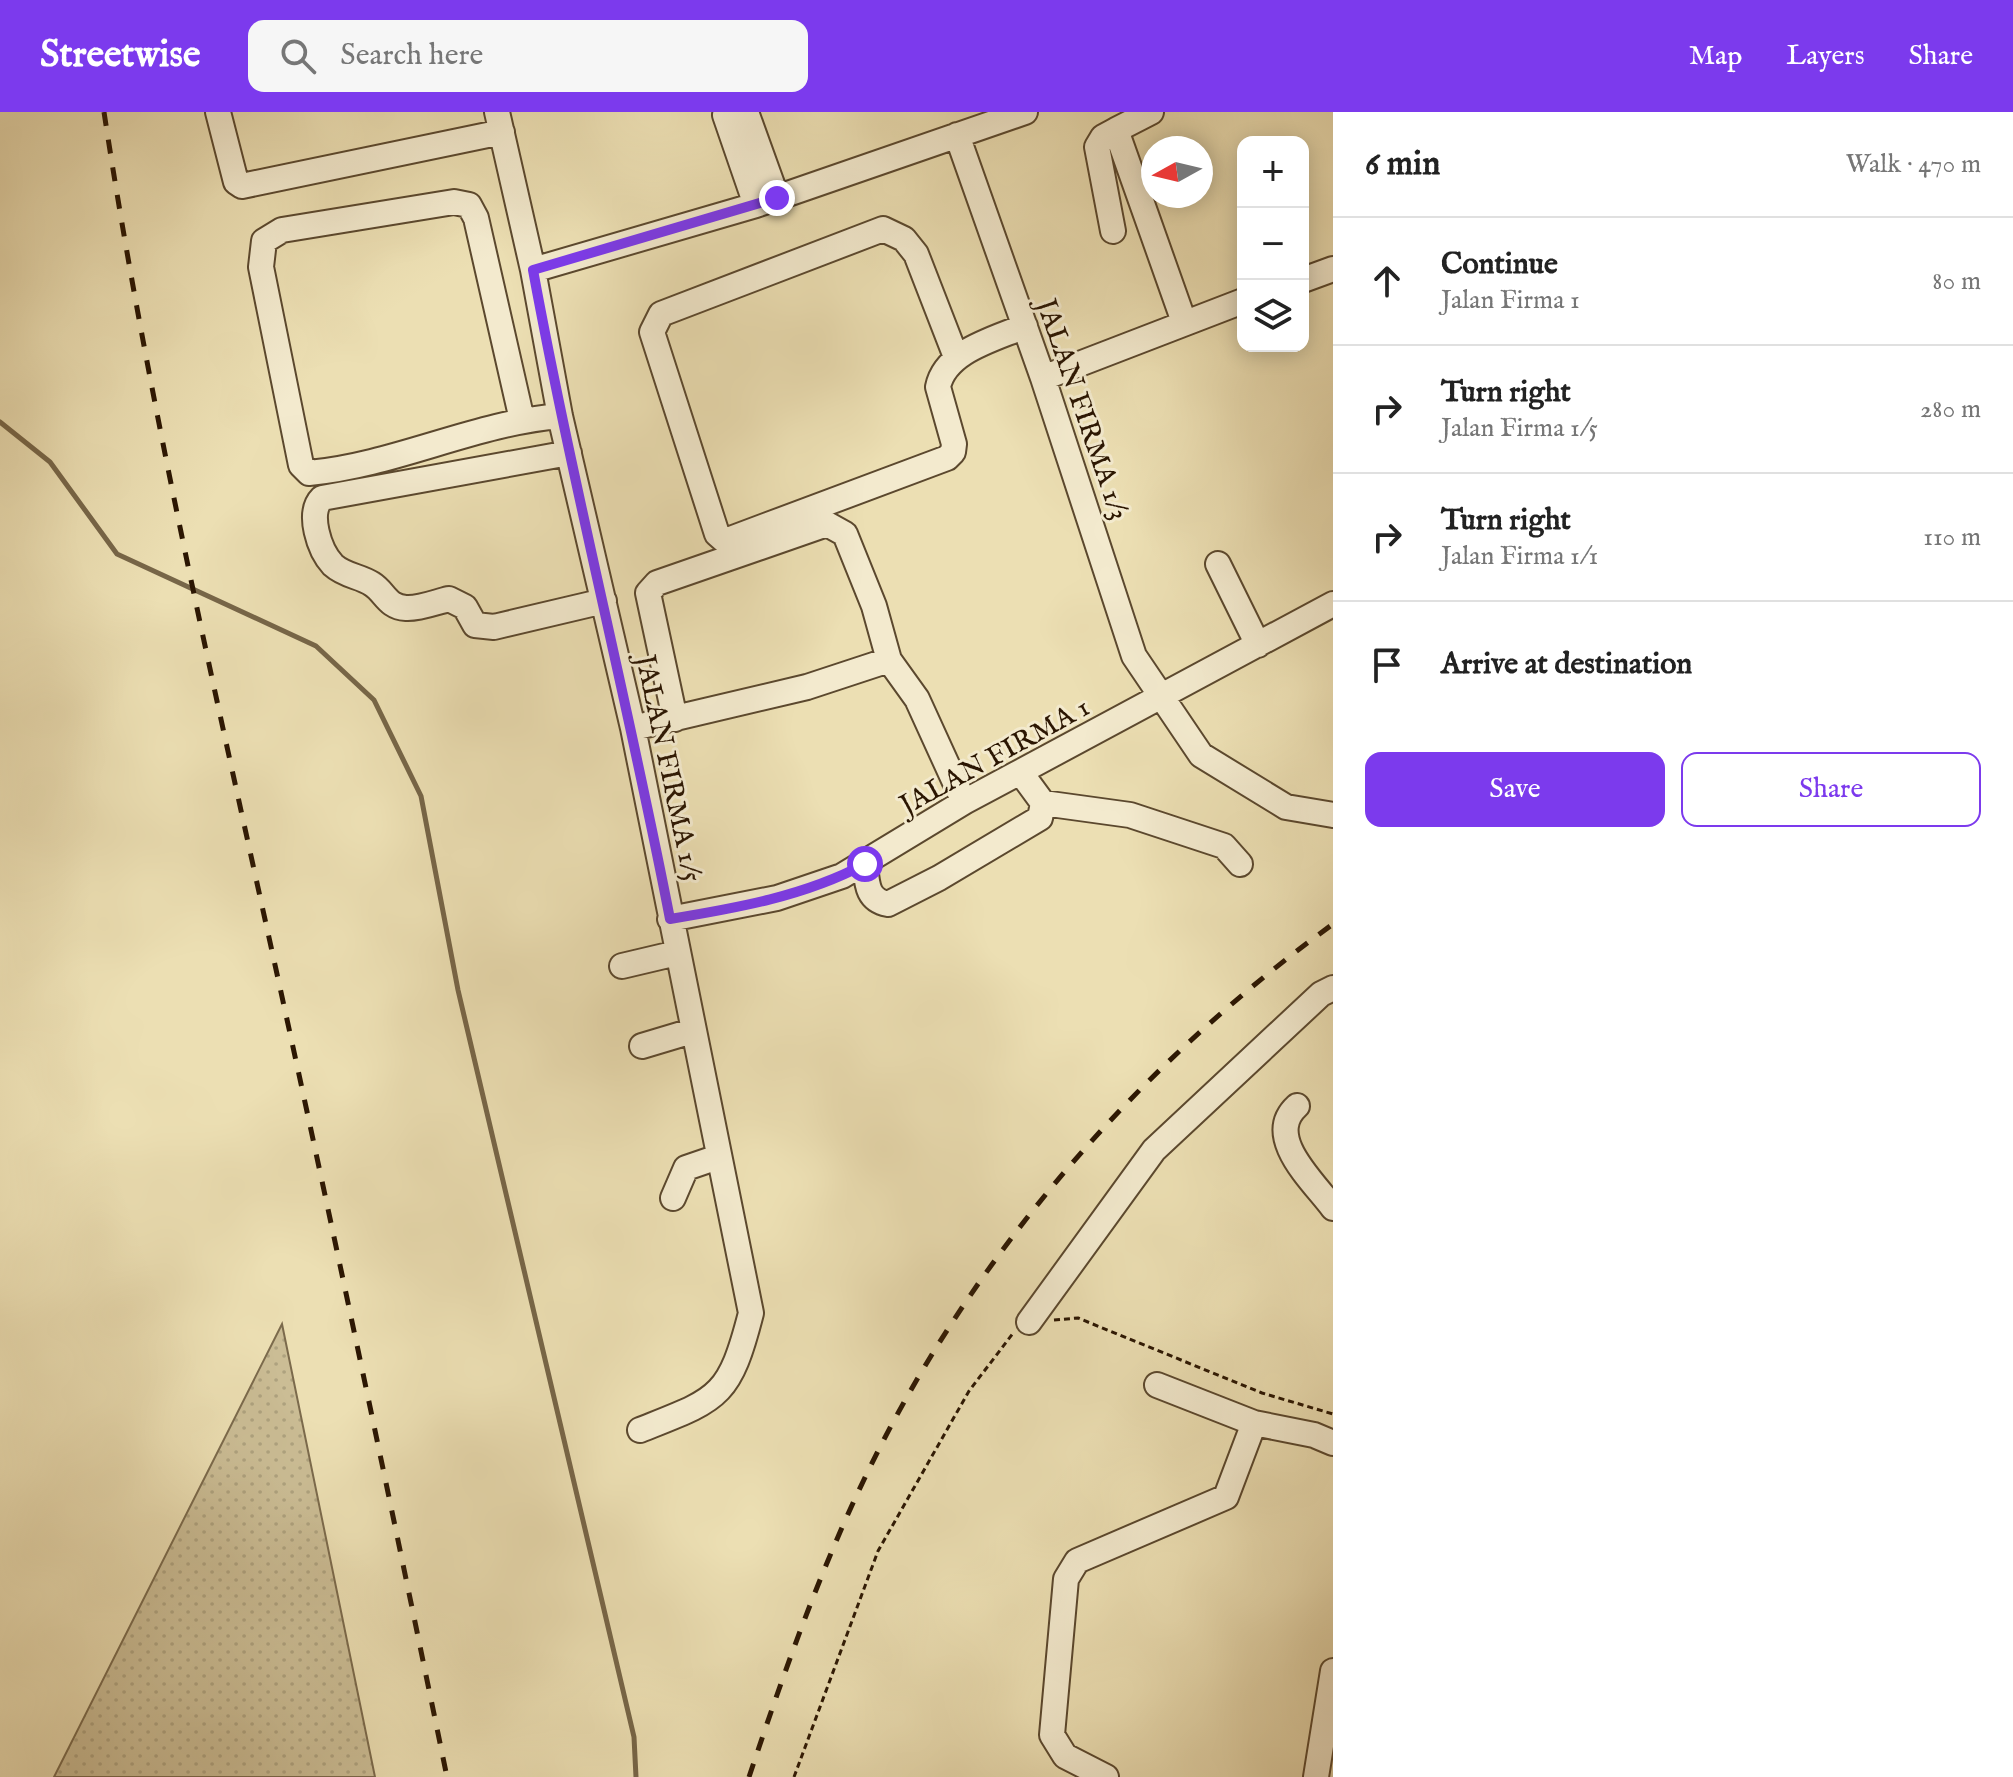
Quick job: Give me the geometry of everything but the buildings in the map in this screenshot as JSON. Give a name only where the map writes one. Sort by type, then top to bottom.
[{"type":"street","points":[[218,112],[236,182],[242,186],[500,122]]},
{"type":"street","points":[[533,270],[766,201],[1025,112]]},
{"type":"street","points":[[1113,231],[1097,147],[1103,137],[1151,112]]},
{"type":"street","points":[[736,114],[766,201]]},
{"type":"street","name":"JALAN FIRMA 1/5","points":[[500,122],[533,270],[560,416],[633,728],[751,1313],[742,1351],[729,1379],[708,1403],[640,1430]]},
{"type":"street","points":[[1116,130],[1184,322]]},
{"type":"street","name":"JALAN FIRMA 1/3","points":[[957,135],[1043,378],[1134,656],[1201,755],[1286,807],[1333,815]]},
{"type":"street","points":[[522,420],[476,218],[469,205],[454,202],[282,230],[264,241],[261,267],[301,465],[309,473],[491,431],[522,420],[560,416]]},
{"type":"street","points":[[956,357],[916,254],[904,239],[883,229],[661,314],[652,332],[717,534],[725,541],[947,458],[953,452],[954,444],[938,387],[956,357],[1025,326]]},
{"type":"street","points":[[1309,278],[1333,269]]},
{"type":"street","points":[[1043,378],[1237,303]]},
{"type":"street","points":[[569,453],[322,498],[315,505],[313,515],[333,564],[349,576],[374,584],[386,602],[406,608],[449,599],[465,607],[475,625],[494,627],[604,601]]},
{"type":"street","points":[[675,719],[648,593],[657,583],[827,524],[845,534],[874,606],[889,660],[917,699],[964,802]]},
{"type":"street","points":[[1218,564],[1258,645]]},
{"type":"street","name":"JALAN FIRMA 1","points":[[670,919],[777,898],[842,876],[964,802],[1331,609]]},
{"type":"street","points":[[633,728],[807,687],[889,660]]},
{"type":"street","points":[[1021,773],[1043,803],[1130,815],[1224,846],[1240,864]]},
{"type":"street","points":[[865,864],[868,892],[879,903],[888,904],[939,878],[1040,818],[1043,803]]},
{"type":"street","points":[[622,966],[677,953]]},
{"type":"street","points":[[1029,1322],[1154,1150],[1321,994],[1333,988]]},
{"type":"street","points":[[642,1046],[692,1031]]},
{"type":"street","points":[[1297,1106],[1284,1122],[1285,1139],[1333,1208]]},
{"type":"street","points":[[673,1198],[686,1168],[718,1157]]},
{"type":"street","points":[[1157,1385],[1254,1423],[1314,1435],[1333,1443]]},
{"type":"street","points":[[1106,1777],[1065,1756],[1052,1735],[1066,1579],[1077,1561],[1226,1497],[1254,1423]]},
{"type":"street","points":[[1316,1777],[1333,1671]]},
{"type":"path","points":[[794,1777],[878,1551],[969,1391],[1011,1335],[1029,1322],[1078,1318],[1262,1393],[1333,1414]]},
{"type":"shaded area","points":[[282,1324],[375,1777],[54,1777]]},
{"type":"waterway","points":[[0,422],[50,462],[117,554],[316,646],[374,700],[421,796],[458,990],[634,1737],[636,1777]]},
{"type":"railway","points":[[104,112],[139,318],[179,524],[337,1249],[447,1777]]},
{"type":"railway","points":[[749,1777],[808,1612],[859,1491],[920,1374],[967,1300],[1074,1160],[1134,1096],[1197,1035],[1264,977],[1333,924]]},
{"type":"route","points":[[777,198],[533,270],[560,416],[633,728],[670,919],[777,898],[842,876],[865,864]]}]
